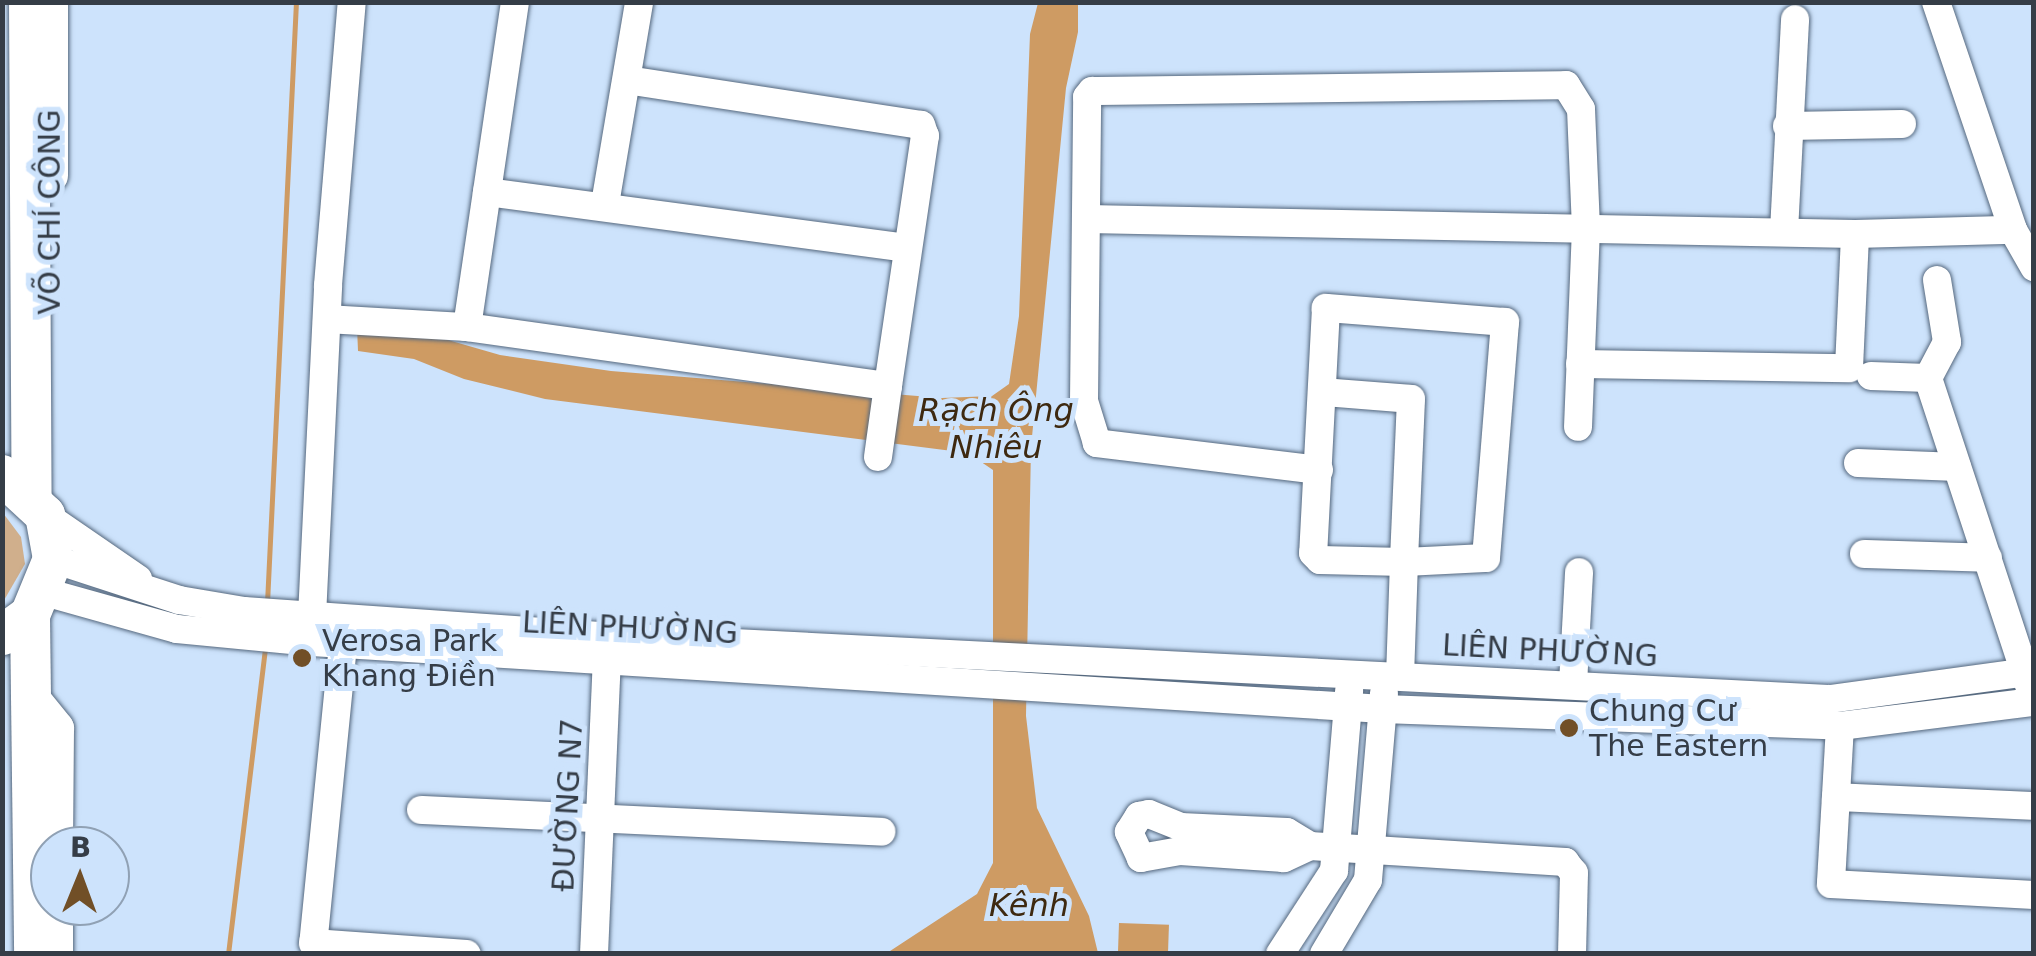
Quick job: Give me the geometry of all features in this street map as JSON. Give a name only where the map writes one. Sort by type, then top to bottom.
[{"type":"highway","name":"VÕ CHÍ CÔNG","points":[[24,624],[19,428],[29,2]]},
{"type":"highway","points":[[24,624],[31,697],[34,954]]},
{"type":"main road","name":"VÕ CHÍ CÔNG","points":[[19,428],[49,388],[50,2]]},
{"type":"main road","points":[[31,697],[56,728],[56,826]]},
{"type":"main road","points":[[55,926],[55,954]]},
{"type":"street","points":[[312,630],[326,319],[352,2]]},
{"type":"street","points":[[467,327],[515,2]]},
{"type":"street","points":[[605,204],[639,2]]},
{"type":"street","points":[[1936,2],[2013,230],[2034,268]]},
{"type":"street","points":[[1784,231],[1795,19]]},
{"type":"street","points":[[628,80],[921,126],[879,448]]},
{"type":"street","points":[[1319,470],[1097,443],[1084,401],[1087,97],[1102,87],[1566,85],[1581,109],[1586,228],[1578,427]]},
{"type":"street","points":[[1787,126],[1902,124]]},
{"type":"street","points":[[487,192],[605,204],[907,248]]},
{"type":"street","points":[[1087,219],[1856,234],[2013,230]]},
{"type":"street","points":[[1580,364],[1849,368],[1856,234]]},
{"type":"street","points":[[1937,280],[1947,342],[1928,378],[2029,671],[2034,701]]},
{"type":"street","points":[[1326,308],[1505,322],[1489,556],[1404,562],[1315,557],[1319,470],[1326,308]]},
{"type":"street","points":[[326,319],[467,327],[887,389]]},
{"type":"street","points":[[1872,376],[1928,378]]},
{"type":"street","points":[[1322,392],[1412,399],[1404,562],[1392,676],[1383,708],[1373,850],[1357,907],[1324,954]]},
{"type":"street","points":[[1858,464],[1958,467]]},
{"type":"street","points":[[23,484],[179,600]]},
{"type":"street","points":[[1864,554],[1988,558]]},
{"type":"street","points":[[1573,684],[1579,572]]},
{"type":"street","name":"LIÊN PHƯỜNG","points":[[24,624],[179,600],[244,623]]},
{"type":"street","name":"LIÊN PHƯỜNG","points":[[24,624],[177,629],[244,623],[978,667]]},
{"type":"street","name":"LIÊN PHƯỜNG","points":[[312,630],[343,645],[608,660],[978,667]]},
{"type":"street","points":[[343,645],[313,943],[468,954]]},
{"type":"street","name":"ĐƯỜNG N7","points":[[594,954],[608,660]]},
{"type":"street","points":[[978,667],[1062,672]]},
{"type":"street","name":"LIÊN PHƯỜNG","points":[[1062,672],[1392,676],[1830,699],[1983,682],[2029,671]]},
{"type":"street","name":"LIÊN PHƯỜNG","points":[[1062,672],[1348,706],[1840,726],[2034,701]]},
{"type":"street","points":[[1280,954],[1324,894],[1324,848],[1350,675]]},
{"type":"street","points":[[1840,726],[1830,879],[1839,888],[2034,895]]},
{"type":"street","points":[[1836,797],[2034,806]]},
{"type":"street","points":[[421,810],[881,832]]},
{"type":"street","points":[[1324,848],[1287,832],[1181,827],[1149,814],[1128,832],[1141,858],[1180,850],[1284,858],[1324,848],[1566,862],[1574,873],[1572,954]]},
{"type":"shaded area","points":[[3,513],[21,537],[25,564],[3,602]]},
{"type":"water","name":"Rạch Ông Nhiêu","points":[[1038,3],[1078,3],[1078,32],[1066,88],[1031,447],[1026,716],[1037,808],[1089,916],[1098,953],[887,953],[977,894],[993,863],[993,470],[968,453],[545,399],[464,379],[414,359],[358,351],[357,327],[410,329],[500,355],[611,371],[942,398],[992,396],[1009,384],[1019,316],[1030,34]]},
{"type":"water","points":[[1119,923],[1169,925],[1168,954],[1118,953]]},
{"type":"waterway","points":[[267,603],[296,2]]},
{"type":"waterway","points":[[228,954],[265,649]]},
{"type":"place","name":"Verosa Park Khang Điền","points":[[302,658]]},
{"type":"place","name":"Chung Cư The Eastern","points":[[1569,728]]},
{"type":"water label","name":"Kênh","points":[[1029,905]]}]
